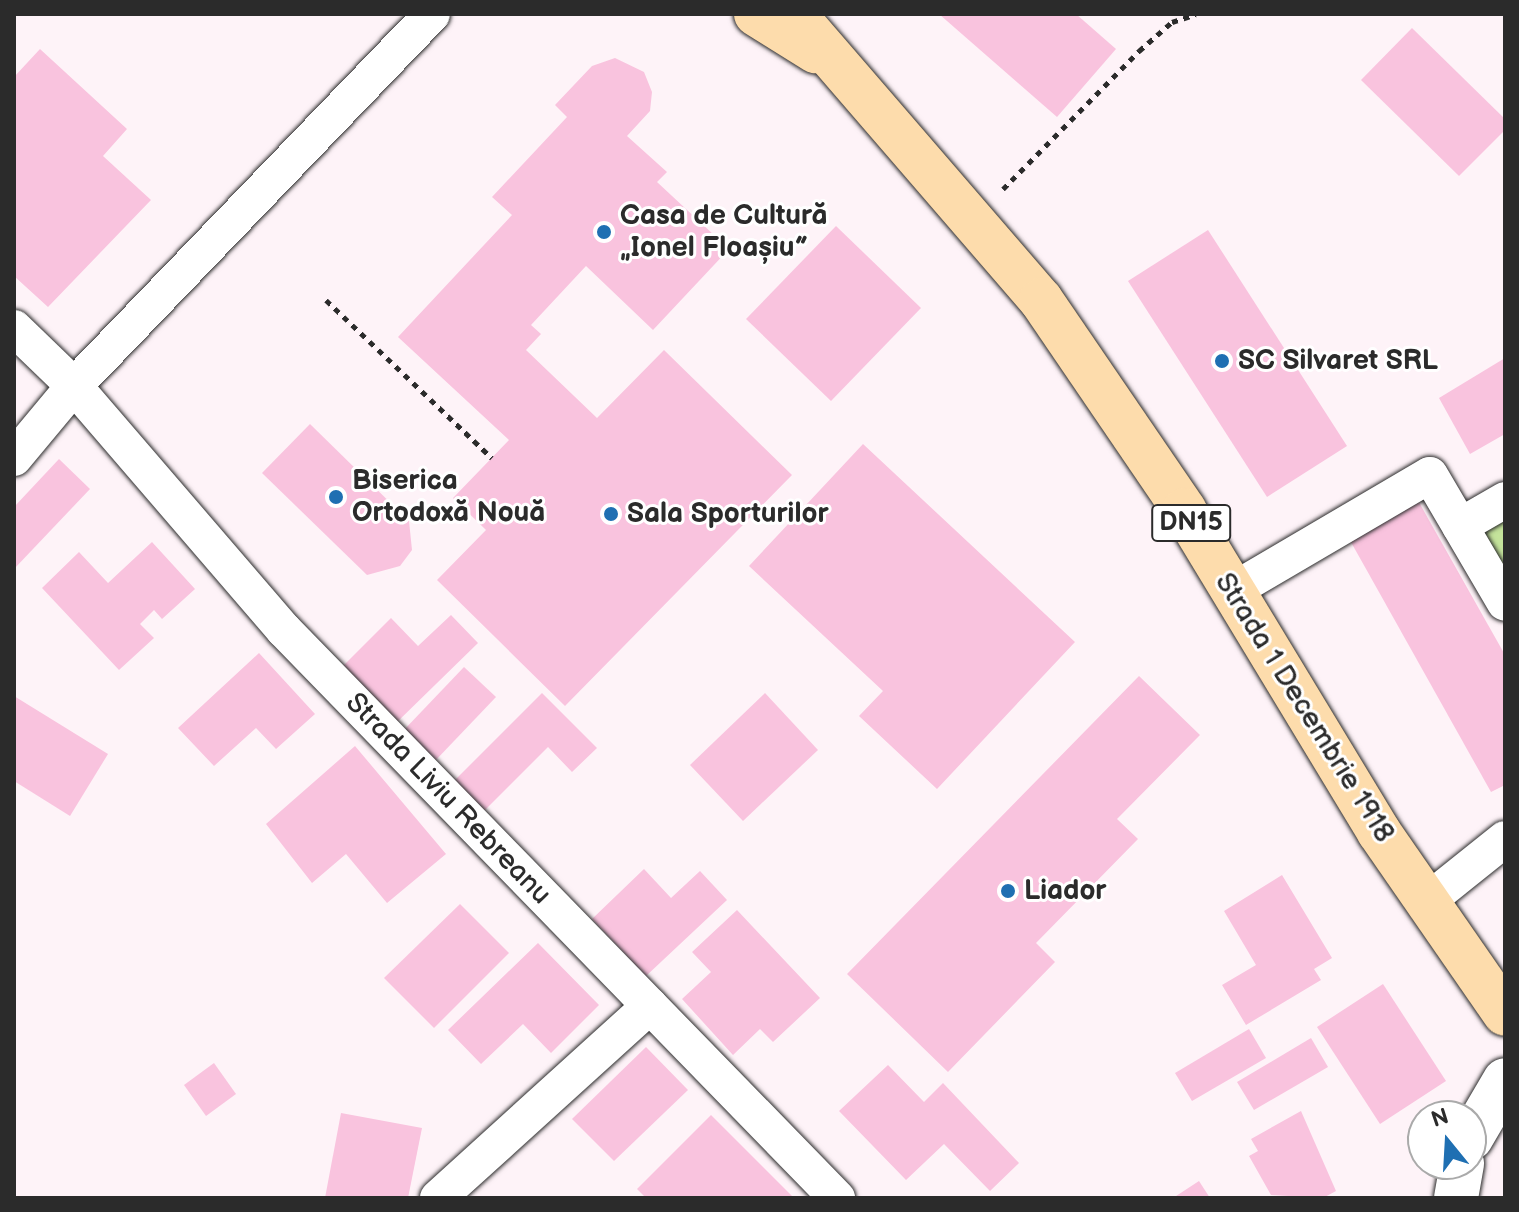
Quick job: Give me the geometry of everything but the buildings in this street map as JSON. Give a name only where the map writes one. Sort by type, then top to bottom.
[{"type":"main road","name":"Strada 1 Decembrie 1918","points":[[756,14],[836,62]]},
{"type":"main road","name":"Strada 1 Decembrie 1918","points":[[794,14],[1041,300],[1232,591],[1425,903],[1505,1014]]},
{"type":"street","points":[[14,458],[74,386],[432,14]]},
{"type":"street","name":"Strada Liviu Rebreanu","points":[[14,328],[74,386],[284,630],[837,1198]]},
{"type":"street","points":[[1232,591],[1430,475],[1505,603]]},
{"type":"street","points":[[1460,526],[1505,500]]},
{"type":"street","points":[[1425,903],[1505,839]]},
{"type":"street","points":[[438,1198],[650,1006]]},
{"type":"street","points":[[1487,1111],[1505,1080]]},
{"type":"path","points":[[974,219],[1139,51],[1172,22],[1196,14]]},
{"type":"path","points":[[326,300],[492,458]]},
{"type":"green space","points":[[1505,514],[1505,573],[1480,529]]},
{"type":"place","name":"Casa de Cultură „Ionel Floașiu”","points":[[604,232]]},
{"type":"place","name":"SC Silvaret SRL","points":[[1222,361]]},
{"type":"place","name":"Biserica Ortodoxă Nouă","points":[[336,497]]},
{"type":"place","name":"Sala Sporturilor","points":[[611,514]]},
{"type":"place","name":"Liador","points":[[1008,891]]}]
